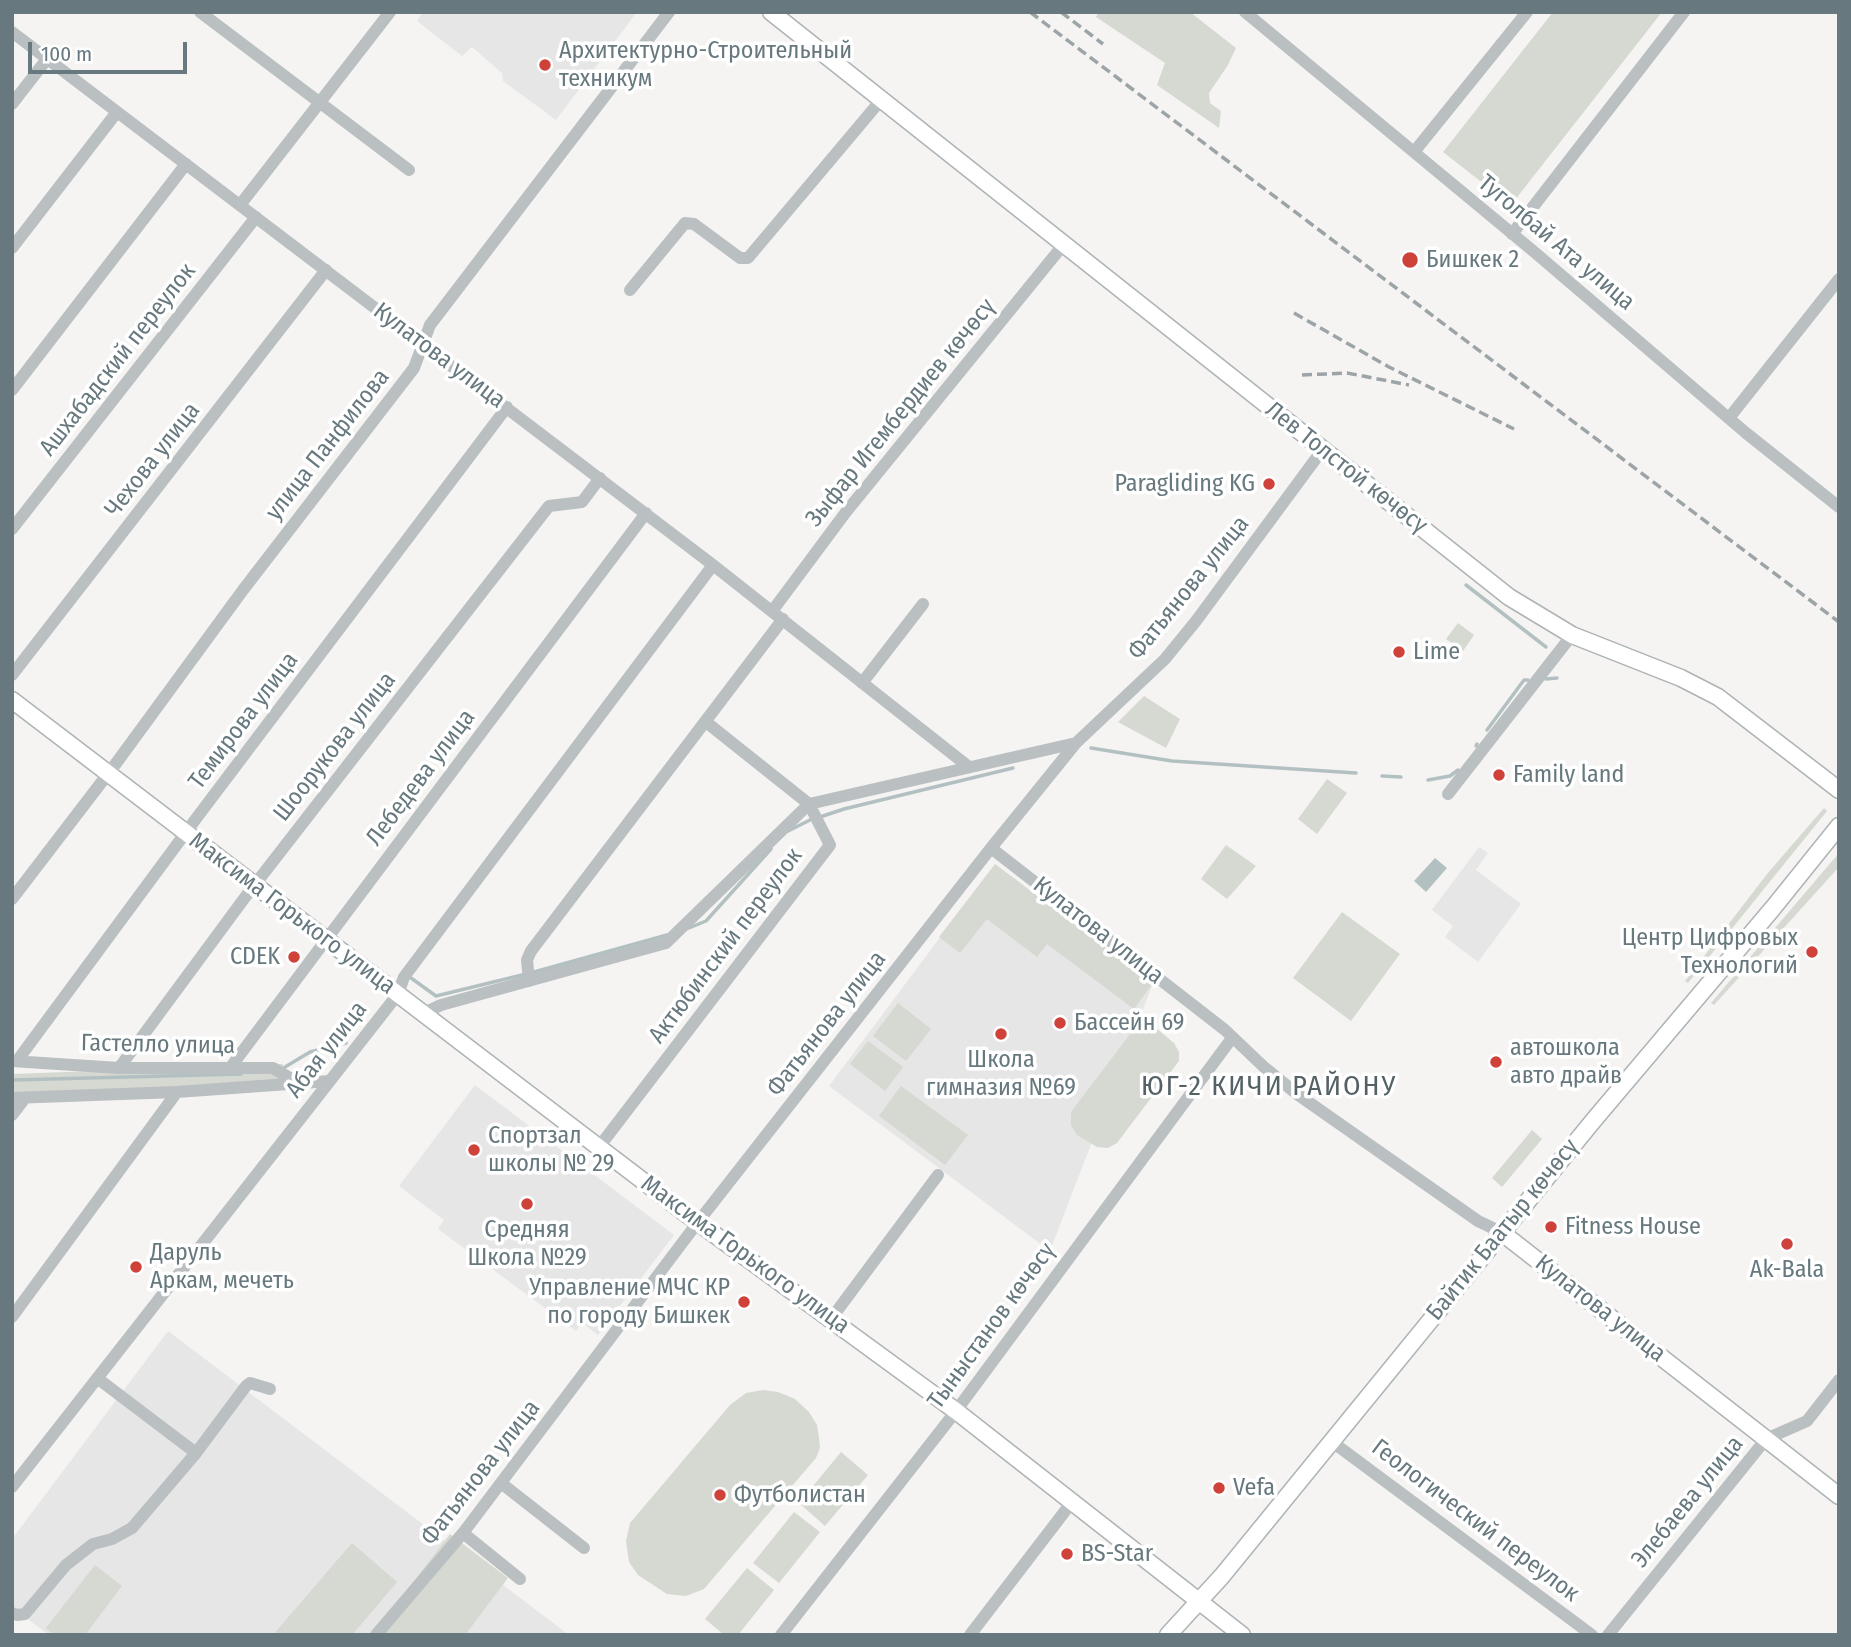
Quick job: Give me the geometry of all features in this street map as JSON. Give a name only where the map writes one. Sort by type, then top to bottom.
[{"type":"main road","name":"Лев Толстой көчөсү","points":[[771,12],[1509,597],[1572,635],[1702,688],[1754,723],[1839,790]]},
{"type":"main road","name":"Максима Горького улица","points":[[12,700],[698,1222],[956,1411],[1242,1635]]},
{"type":"main road","name":"Байтик Баатыр көчөсү","points":[[1168,1635],[1222,1576],[1502,1232],[1839,826]]},
{"type":"main road","name":"Кулатова улица","points":[[1502,1232],[1839,1496]]},
{"type":"street","points":[[200,12],[409,170]]},
{"type":"street","points":[[240,205],[390,12]]},
{"type":"street","name":"улица Панфилова","points":[[12,899],[243,590],[414,368],[430,325],[669,12]]},
{"type":"street","name":"Туголбай Ата улица","points":[[1245,12],[1260,17],[1414,152],[1730,418],[1839,506]]},
{"type":"street","points":[[1414,152],[1527,12]]},
{"type":"street","points":[[1512,234],[1684,12]]},
{"type":"street","name":"Кулатова улица","points":[[12,32],[773,610],[969,767]]},
{"type":"street","points":[[12,104],[47,59]]},
{"type":"street","points":[[630,290],[685,223],[694,224],[740,258],[748,258],[881,100]]},
{"type":"street","points":[[12,248],[117,112]]},
{"type":"street","points":[[12,390],[186,164]]},
{"type":"street","name":"Ашхабадский переулок","points":[[12,528],[256,217]]},
{"type":"street","name":"Зыфар Игембердиев көчөсү","points":[[773,610],[846,512],[1064,244]]},
{"type":"street","name":"Чехова улица","points":[[12,675],[326,270]]},
{"type":"street","points":[[1730,418],[1839,279]]},
{"type":"street","name":"Темирова улица","points":[[15,1061],[507,407]]},
{"type":"street","name":"Фатьянова улица","points":[[376,1635],[463,1533],[698,1222],[991,848],[1076,743],[1165,659],[1323,449]]},
{"type":"street","name":"Шоорукова улица","points":[[119,1068],[255,885],[549,506],[582,502],[600,478]]},
{"type":"street","name":"Лебедева улица","points":[[230,1068],[646,513]]},
{"type":"street","name":"Абая улица","points":[[12,1487],[397,994],[407,973],[713,565]]},
{"type":"street","points":[[862,683],[923,604]]},
{"type":"street","points":[[529,981],[527,960],[531,951],[783,619]]},
{"type":"street","points":[[1448,794],[1572,635]]},
{"type":"street","name":"Актюбинский переулок","points":[[599,1147],[830,845],[809,804],[706,722]]},
{"type":"street","points":[[422,1014],[441,1005],[666,943],[809,804],[1076,743]]},
{"type":"street","name":"Кулатова улица","points":[[991,848],[1232,1038],[1308,1102],[1478,1221],[1502,1232]]},
{"type":"street","name":"Тыныстанов көчөсү","points":[[781,1635],[956,1411],[1232,1038]]},
{"type":"street","name":"Гастелло улица","points":[[15,1061],[119,1068],[273,1068],[298,1083]]},
{"type":"street","name":"Гастелло улица","points":[[19,1098],[177,1092],[330,1081]]},
{"type":"street","points":[[12,1317],[177,1092]]},
{"type":"street","points":[[12,1115],[19,1098]]},
{"type":"street","points":[[831,1319],[939,1175]]},
{"type":"street","points":[[97,1378],[196,1453]]},
{"type":"street","name":"Элебаева улица","points":[[1608,1635],[1766,1439],[1807,1421],[1839,1380]]},
{"type":"street","points":[[12,1613],[25,1614],[66,1565],[93,1544],[112,1539],[132,1528],[196,1453],[246,1386],[250,1383],[270,1389]]},
{"type":"street","name":"Геологический переулок","points":[[1331,1441],[1592,1635]]},
{"type":"street","points":[[501,1483],[584,1549]]},
{"type":"street","points":[[970,1635],[1072,1502]]},
{"type":"street","points":[[463,1533],[520,1579]]},
{"type":"shaded area","name":"Архитектурно-Строительный техникум","points":[[423,12],[637,12],[556,120],[503,81],[502,73],[472,47],[462,56],[417,21]]},
{"type":"shaded area","points":[[1099,12],[1190,12],[1236,48],[1209,93],[1210,103],[1221,111],[1219,128],[1157,85],[1165,63],[1096,17]]},
{"type":"shaded area","points":[[1553,12],[1662,12],[1511,205],[1443,152]]},
{"type":"shaded area","points":[[1458,623],[1474,635],[1463,651],[1446,639]]},
{"type":"shaded area","points":[[1144,696],[1180,719],[1166,748],[1118,722]]},
{"type":"shaded area","points":[[1327,779],[1347,793],[1317,834],[1298,819]]},
{"type":"shaded area","points":[[1824,808],[1827,811],[1688,983],[1685,981],[1767,874]]},
{"type":"shaded area","points":[[1226,845],[1256,866],[1227,899],[1201,879]]},
{"type":"shaded area","points":[[1479,847],[1488,853],[1476,870],[1521,904],[1478,962],[1445,937],[1453,926],[1432,910]]},
{"type":"shaded area","points":[[1839,853],[1839,867],[1714,1005],[1711,1003]]},
{"type":"shaded area","points":[[1435,858],[1447,868],[1426,892],[1414,881]]},
{"type":"shaded area","name":"Школа гимназия №69","points":[[995,864],[1153,983],[1050,1251],[829,1086]]},
{"type":"shaded area","points":[[995,864],[1153,983],[1134,1009],[1047,944],[1037,957],[987,919],[960,953],[939,937]]},
{"type":"shaded area","points":[[1342,912],[1400,954],[1351,1021],[1293,978]]},
{"type":"shaded area","points":[[898,1003],[931,1029],[906,1061],[873,1036]]},
{"type":"shaded area","points":[[1134,1029],[1157,1029],[1174,1043],[1179,1052],[1179,1061],[1117,1143],[1108,1148],[1097,1147],[1077,1135],[1071,1125],[1071,1112]]},
{"type":"shaded area","points":[[868,1041],[903,1067],[885,1091],[850,1064]]},
{"type":"shaded area","points":[[283,1064],[284,1083],[12,1093],[12,1074]]},
{"type":"shaded area","name":"Средняя Школа №29","points":[[475,1085],[674,1235],[598,1335],[582,1323],[576,1331],[438,1229],[444,1220],[399,1186]]},
{"type":"shaded area","points":[[901,1086],[968,1135],[945,1165],[879,1116]]},
{"type":"shaded area","points":[[1532,1130],[1542,1139],[1502,1187],[1492,1178]]},
{"type":"shaded area","points":[[168,1331],[569,1635],[49,1635],[12,1607],[12,1539]]},
{"type":"shaded area","name":"Футболистан","points":[[763,1390],[778,1392],[795,1399],[809,1412],[817,1425],[819,1438],[820,1448],[816,1458],[704,1589],[686,1596],[667,1594],[638,1575],[629,1562],[626,1541],[630,1523],[730,1405],[746,1393]]},
{"type":"shaded area","name":"Футболистан","points":[[841,1452],[868,1475],[825,1526],[799,1503]]},
{"type":"shaded area","name":"Футболистан","points":[[794,1512],[820,1532],[779,1583],[753,1563]]},
{"type":"shaded area","points":[[450,1534],[508,1578],[465,1635],[373,1635]]},
{"type":"shaded area","points":[[352,1543],[397,1582],[352,1635],[273,1635]]},
{"type":"shaded area","points":[[95,1565],[122,1586],[85,1635],[54,1635],[46,1628]]},
{"type":"shaded area","name":"Футболистан","points":[[747,1568],[774,1590],[738,1635],[724,1635],[705,1619]]},
{"type":"waterway","points":[[1466,585],[1546,647]]},
{"type":"waterway","points":[[1546,679],[1557,678]]},
{"type":"waterway","points":[[1487,730],[1524,680],[1528,680]]},
{"type":"waterway","points":[[1091,748],[1172,761],[1356,773]]},
{"type":"waterway","points":[[820,817],[1013,768]]},
{"type":"waterway","points":[[1428,780],[1450,776],[1458,770]]},
{"type":"waterway","points":[[1382,776],[1401,777]]},
{"type":"waterway","points":[[788,831],[812,819]]},
{"type":"waterway","points":[[689,928],[706,921],[771,849]]},
{"type":"waterway","points":[[534,972],[667,935]]},
{"type":"waterway","points":[[411,978],[436,996],[522,975]]},
{"type":"waterway","points":[[285,1067],[310,1052],[346,1043]]},
{"type":"waterway","points":[[12,1080],[241,1074]]},
{"type":"railway","points":[[1030,12],[1839,622]]},
{"type":"railway","points":[[1061,12],[1103,44]]},
{"type":"railway","points":[[1294,313],[1389,367],[1514,429]]},
{"type":"railway","points":[[1302,375],[1347,373],[1409,385]]},
{"type":"place","name":"Архитектурно-Строительный техникум","points":[[545,65]]},
{"type":"place","name":"Бишкек 2","points":[[1410,260]]},
{"type":"place","name":"Paragliding KG","points":[[1269,484]]},
{"type":"place","name":"Lime","points":[[1399,652]]},
{"type":"place","name":"Family land","points":[[1499,775]]},
{"type":"place","name":"Центр Цифровых Технологий","points":[[1812,952]]},
{"type":"place","name":"CDEK","points":[[294,957]]},
{"type":"place","name":"Бассейн 69","points":[[1060,1023]]},
{"type":"place","name":"Школа гимназия №69","points":[[1001,1034]]},
{"type":"place","name":"автошкола авто драйв","points":[[1496,1062]]},
{"type":"place","name":"Спортзал школы № 29","points":[[474,1150]]},
{"type":"place","name":"Средняя Школа №29","points":[[527,1204]]},
{"type":"place","name":"Fitness House","points":[[1551,1227]]},
{"type":"place","name":"Ak-Bala","points":[[1787,1244]]},
{"type":"place","name":"Даруль Аркам, мечеть","points":[[136,1267]]},
{"type":"place","name":"Управление МЧС КР по городу Бишкек","points":[[744,1302]]},
{"type":"place","name":"Vefa","points":[[1219,1488]]},
{"type":"place","name":"Футболистан","points":[[720,1495]]},
{"type":"place","name":"BS-Star","points":[[1067,1554]]},
{"type":"district","name":"ЮГ-2 КИЧИ РАЙОНУ","points":[[1269,1087]]}]
